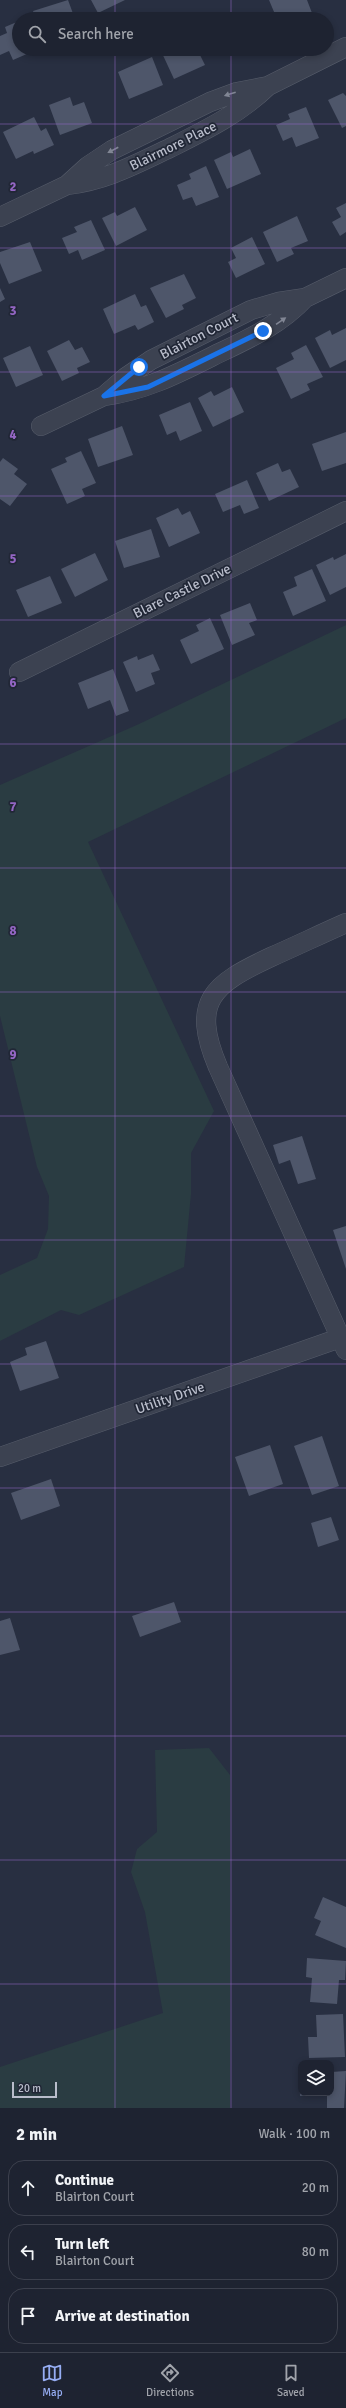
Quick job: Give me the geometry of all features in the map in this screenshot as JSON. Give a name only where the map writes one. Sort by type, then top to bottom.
[{"type":"street","name":"Blairmore Place","points":[[334,53],[346,47]]},
{"type":"street","name":"Blairmore Place","points":[[0,217],[67,185],[88,166],[112,150],[210,102],[237,92],[268,86],[328,56]]},
{"type":"street","name":"Blairton Court","points":[[41,426],[104,396],[148,387],[250,338],[285,318],[305,298],[346,278]]},
{"type":"street","name":"Blare Castle Drive","points":[[18,672],[346,511]]},
{"type":"street","points":[[343,1344],[210,1050],[206,1035],[205,1020],[210,1001],[216,992],[238,973],[346,923]]},
{"type":"street","name":"Utility Drive","points":[[0,1457],[343,1344]]},
{"type":"shaded area","points":[[346,625],[346,718],[88,842],[214,1111],[191,1153],[191,1194],[184,1267],[79,1315],[61,1310],[0,1341],[0,1275],[37,1258],[48,1229],[49,1196],[37,1167],[0,1016],[0,785],[139,724]]},
{"type":"shaded area","points":[[209,1748],[230,1775],[230,2108],[0,2108],[0,2067],[163,2013],[145,1912],[131,1872],[137,1849],[157,1832],[155,1750]]},
{"type":"building","points":[[68,0],[72,12],[33,12]]},
{"type":"building","points":[[91,0],[125,0],[100,12],[97,12]]},
{"type":"building","points":[[269,0],[307,0],[312,12],[274,12]]},
{"type":"building","points":[[12,24],[12,56],[22,56],[13,60],[9,51],[0,55],[0,36],[7,33],[5,27]]},
{"type":"building","points":[[163,56],[200,56],[205,65],[174,79]]},
{"type":"building","points":[[152,57],[163,85],[129,99],[118,72]]},
{"type":"building","points":[[343,93],[346,96],[346,126],[342,128],[328,100]]},
{"type":"building","points":[[70,97],[73,106],[84,102],[92,123],[60,135],[49,105]]},
{"type":"building","points":[[306,107],[319,138],[296,147],[292,137],[283,141],[276,125],[290,119],[288,114]]},
{"type":"building","points":[[34,117],[41,131],[46,128],[54,145],[34,154],[33,151],[16,159],[3,132]]},
{"type":"building","points":[[250,149],[261,174],[227,189],[214,160],[231,152],[233,157]]},
{"type":"building","points":[[206,166],[219,197],[196,206],[192,197],[183,200],[177,185],[191,179],[189,174]]},
{"type":"building","points":[[346,203],[346,232],[340,236],[332,222],[341,217],[336,208]]},
{"type":"building","points":[[135,207],[147,230],[116,246],[102,218],[115,212],[117,216]]},
{"type":"building","points":[[297,216],[308,241],[291,248],[294,254],[277,262],[263,232]]},
{"type":"building","points":[[91,220],[105,250],[82,260],[78,250],[69,254],[62,238],[77,232],[74,227]]},
{"type":"building","points":[[252,237],[265,264],[236,278],[228,262],[236,258],[231,248]]},
{"type":"building","points":[[30,242],[42,271],[9,284],[0,263],[0,252]]},
{"type":"building","points":[[184,274],[196,298],[182,305],[184,309],[166,318],[150,288]]},
{"type":"building","points":[[0,288],[5,299],[0,302]]},
{"type":"building","points":[[135,294],[141,307],[146,305],[154,322],[138,330],[135,325],[114,334],[103,309]]},
{"type":"building","points":[[346,328],[346,360],[330,368],[315,338],[330,330],[332,335]]},
{"type":"building","points":[[69,340],[75,350],[82,347],[90,362],[77,368],[79,373],[62,381],[47,351]]},
{"type":"building","points":[[306,345],[323,377],[307,384],[310,390],[291,399],[276,368],[294,359],[291,353]]},
{"type":"building","points":[[30,346],[43,375],[16,387],[3,358]]},
{"type":"building","points":[[232,387],[244,412],[213,427],[198,398],[211,391],[214,396]]},
{"type":"building","points":[[190,402],[202,431],[180,441],[176,431],[167,435],[159,415]]},
{"type":"building","points":[[122,426],[133,455],[98,467],[88,439]]},
{"type":"building","points":[[346,432],[346,463],[322,471],[312,444]]},
{"type":"building","points":[[81,451],[96,483],[82,489],[85,496],[67,504],[51,469],[67,462],[65,458]]},
{"type":"building","points":[[3,458],[18,469],[14,474],[27,484],[10,506],[0,499],[0,462]]},
{"type":"building","points":[[278,463],[282,472],[290,469],[299,487],[269,501],[256,473]]},
{"type":"building","points":[[247,480],[259,508],[244,514],[240,505],[223,512],[215,494]]},
{"type":"building","points":[[178,508],[182,515],[190,511],[200,533],[169,547],[156,518]]},
{"type":"building","points":[[151,529],[160,557],[124,568],[115,541]]},
{"type":"building","points":[[95,553],[108,580],[75,597],[61,569]]},
{"type":"building","points":[[346,554],[346,587],[330,595],[316,565],[333,557],[334,560]]},
{"type":"building","points":[[312,569],[326,601],[293,616],[283,592],[297,586],[294,577]]},
{"type":"building","points":[[50,576],[62,603],[28,617],[16,590]]},
{"type":"building","points":[[250,603],[257,620],[249,623],[255,635],[232,645],[220,615]]},
{"type":"building","points":[[210,618],[224,649],[191,664],[180,640],[199,631],[196,625]]},
{"type":"building","points":[[153,654],[160,670],[151,673],[155,684],[136,692],[123,662],[137,656],[138,660]]},
{"type":"building","points":[[113,669],[129,711],[116,716],[110,700],[88,709],[78,683]]},
{"type":"building","points":[[302,1136],[316,1179],[298,1184],[290,1160],[279,1164],[273,1145]]},
{"type":"building","points":[[346,1226],[346,1269],[333,1230]]},
{"type":"building","points":[[46,1341],[59,1378],[20,1391],[10,1362],[27,1355],[25,1348]]},
{"type":"building","points":[[322,1436],[339,1486],[312,1495],[294,1446]]},
{"type":"building","points":[[270,1445],[283,1484],[249,1496],[235,1457]]},
{"type":"building","points":[[51,1479],[60,1506],[21,1520],[11,1493]]},
{"type":"building","points":[[331,1517],[339,1540],[318,1547],[311,1523]]},
{"type":"building","points":[[174,1602],[181,1622],[140,1637],[132,1616]]},
{"type":"building","points":[[10,1618],[20,1650],[0,1655],[0,1621]]},
{"type":"building","points":[[323,1897],[346,1907],[346,1948],[315,1935],[321,1921],[314,1918]]},
{"type":"building","points":[[307,1958],[346,1961],[345,1980],[339,1980],[337,2004],[310,2002],[312,1978],[306,1977]]},
{"type":"building","points":[[343,2014],[345,2057],[309,2058],[308,2037],[317,2037],[316,2015]]},
{"type":"building","points":[[346,2071],[344,2108],[327,2108],[327,2096],[334,2096],[334,2072]]},
{"type":"route","points":[[139,367],[104,396],[135,391],[148,387],[263,331]]}]
